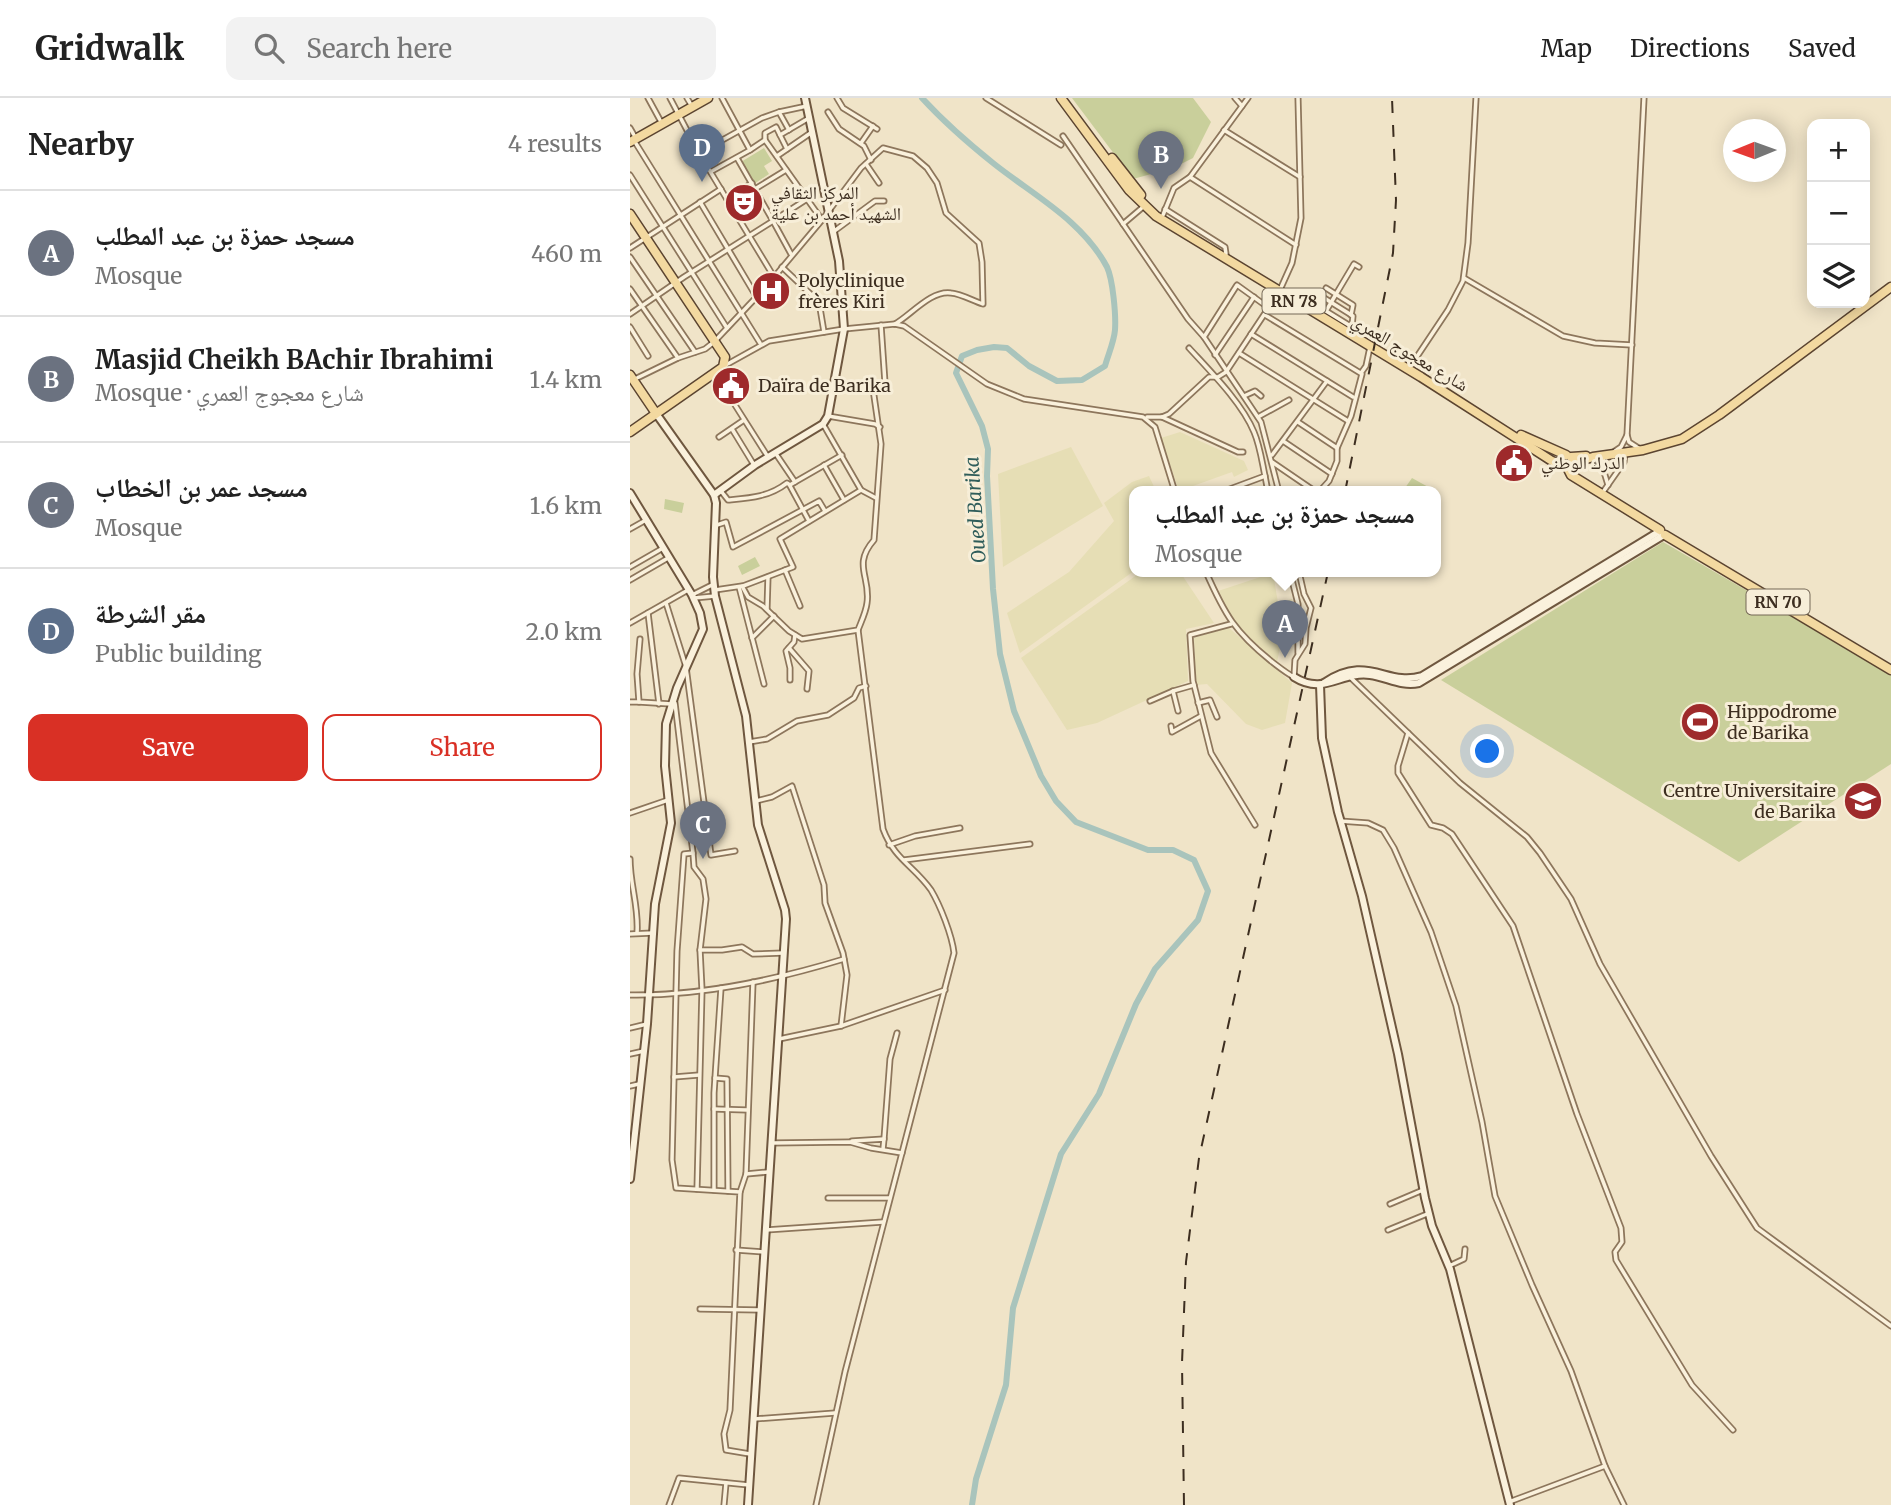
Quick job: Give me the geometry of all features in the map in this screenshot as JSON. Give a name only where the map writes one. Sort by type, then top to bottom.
[{"type":"main road","points":[[632,136],[678,113],[689,100],[699,98]]},
{"type":"main road","points":[[632,136],[708,98]]},
{"type":"main road","name":"شارع معجوج العمري","points":[[1061,98],[1129,190],[1144,206],[1187,237],[1352,329],[1410,368],[1568,462]]},
{"type":"main road","name":"شارع معجوج العمري","points":[[1067,98],[1135,188],[1164,212],[1280,290],[1552,461],[1568,462]]},
{"type":"main road","points":[[630,214],[725,355],[723,367],[715,373],[630,426]]},
{"type":"main road","points":[[1568,462],[1643,450],[1682,439],[1719,415],[1891,287]]},
{"type":"main road","points":[[632,377],[656,412]]},
{"type":"main road","points":[[630,432],[656,412]]},
{"type":"main road","name":"RN 78","points":[[1568,462],[1587,481]]},
{"type":"main road","name":"RN 70","points":[[1568,462],[1571,475],[1604,490]]},
{"type":"main road","name":"RN 70","points":[[1587,481],[1663,531],[1891,668]]},
{"type":"street","points":[[648,98],[660,120]]},
{"type":"street","points":[[670,98],[699,153],[774,277]]},
{"type":"street","points":[[722,98],[750,150]]},
{"type":"street","points":[[714,495],[823,424],[828,416],[844,329],[839,261],[805,98]]},
{"type":"street","points":[[837,98],[843,108],[875,127],[861,143]]},
{"type":"street","points":[[986,98],[1060,145]]},
{"type":"street","points":[[1235,98],[1242,106]]},
{"type":"street","points":[[1164,212],[1174,188],[1190,177],[1248,98]]},
{"type":"street","points":[[723,367],[761,343],[844,329],[895,324],[904,326],[987,384],[1024,399],[1143,417],[1162,417],[1169,414],[1209,377],[1217,377],[1226,372],[1265,315],[1292,263],[1301,218],[1298,98]]},
{"type":"street","points":[[1410,368],[1448,310],[1464,278],[1476,98]]},
{"type":"street","points":[[1643,450],[1629,442],[1627,435],[1644,98]]},
{"type":"street","points":[[699,153],[762,118],[807,106]]},
{"type":"street","points":[[779,112],[789,130]]},
{"type":"street","points":[[828,112],[839,130],[861,143],[871,160]]},
{"type":"street","points":[[780,135],[809,118]]},
{"type":"street","points":[[787,149],[774,127],[765,133],[765,140],[822,220]]},
{"type":"street","points":[[1224,130],[1300,177]]},
{"type":"street","points":[[777,156],[812,132]]},
{"type":"street","points":[[632,136],[761,343]]},
{"type":"street","points":[[1063,136],[1258,417],[1278,486]]},
{"type":"street","points":[[711,172],[765,140]]},
{"type":"street","points":[[632,377],[714,342],[774,277],[866,164],[883,148],[913,156],[927,168],[937,183],[946,213],[979,243],[982,262],[983,304],[950,293],[933,296],[895,324]]},
{"type":"street","points":[[737,158],[792,255]]},
{"type":"street","points":[[866,164],[879,183]]},
{"type":"street","points":[[755,189],[786,170]]},
{"type":"street","points":[[630,175],[727,328]]},
{"type":"street","points":[[1190,177],[1296,245]]},
{"type":"street","points":[[727,198],[752,183]]},
{"type":"street","points":[[630,248],[722,189]]},
{"type":"street","points":[[630,314],[807,199]]},
{"type":"street","points":[[833,232],[875,201],[884,201]]},
{"type":"street","points":[[700,202],[756,296]]},
{"type":"street","points":[[1124,223],[1144,206]]},
{"type":"street","points":[[630,257],[695,352]]},
{"type":"street","points":[[1352,329],[1326,311],[1354,264],[1359,267]]},
{"type":"street","points":[[782,267],[819,302],[824,333]]},
{"type":"street","points":[[1464,278],[1563,337],[1595,343],[1632,345]]},
{"type":"street","points":[[1204,337],[1237,285],[1269,308]]},
{"type":"street","points":[[1326,288],[1353,304],[1352,329]]},
{"type":"street","points":[[630,289],[678,358]]},
{"type":"street","points":[[1321,296],[1351,315]]},
{"type":"street","points":[[1215,355],[1254,297]]},
{"type":"street","points":[[1265,315],[1361,373]]},
{"type":"street","points":[[816,1505],[836,1413],[901,1153],[954,953],[953,940],[931,891],[889,845],[880,811],[858,630],[867,603],[863,558],[866,549],[874,540],[880,428],[873,389],[885,383],[881,325]]},
{"type":"street","points":[[630,327],[648,356]]},
{"type":"street","points":[[1251,334],[1354,397]]},
{"type":"street","points":[[1324,486],[1329,481],[1337,461],[1338,448],[1370,347]]},
{"type":"street","points":[[1189,348],[1217,377],[1247,418],[1255,433],[1267,486]]},
{"type":"street","points":[[1239,353],[1348,421]]},
{"type":"street","points":[[715,373],[744,419],[795,482]]},
{"type":"street","points":[[1272,459],[1327,381]]},
{"type":"street","points":[[1244,396],[1255,391],[1261,396]]},
{"type":"street","points":[[1258,417],[1289,400]]},
{"type":"street","points":[[656,412],[714,495],[717,525],[715,590],[742,696],[763,845],[785,910],[785,953],[748,1505]]},
{"type":"street","points":[[828,416],[875,424],[880,428]]},
{"type":"street","points":[[1143,417],[1155,427],[1173,486]]},
{"type":"street","points":[[1162,417],[1243,452]]},
{"type":"street","points":[[719,438],[744,419]]},
{"type":"street","points":[[1298,422],[1338,448]]},
{"type":"street","points":[[823,424],[861,490],[877,498]]},
{"type":"street","points":[[732,429],[755,466]]},
{"type":"street","points":[[1604,490],[1607,455],[1621,447],[1627,435]]},
{"type":"street","points":[[1283,441],[1332,474]]},
{"type":"street","points":[[1604,490],[1624,462],[1625,453]]},
{"type":"street","points":[[721,491],[728,500],[755,498],[776,492],[787,483],[790,485],[842,455]]},
{"type":"street","points":[[1272,459],[1310,486]]},
{"type":"street","points":[[824,465],[845,500]]},
{"type":"street","points":[[1238,486],[1265,476]]},
{"type":"street","points":[[790,485],[809,521]]},
{"type":"street","points":[[630,623],[666,603],[692,594],[741,587],[793,567],[780,539],[861,490]]},
{"type":"street","points":[[630,493],[692,594],[703,629],[666,724],[665,766],[671,823],[655,904],[647,1024],[630,1179]]},
{"type":"street","points":[[717,525],[726,522],[733,547],[819,501],[825,511]]},
{"type":"street","points":[[630,529],[646,520]]},
{"type":"street","points":[[1208,577],[1232,624],[1263,654],[1306,684],[1321,685],[1349,675],[1368,674],[1406,684],[1423,681],[1663,531]]},
{"type":"street","points":[[630,567],[663,548]]},
{"type":"street","points":[[630,580],[668,558]]},
{"type":"street","points":[[785,570],[800,606]]},
{"type":"street","points":[[767,609],[768,577]]},
{"type":"street","points":[[1291,577],[1298,604],[1298,656]]},
{"type":"street","points":[[1294,677],[1295,660],[1305,644],[1311,608],[1300,577]]},
{"type":"street","points":[[741,587],[748,597],[767,609],[802,639],[858,630]]},
{"type":"street","points":[[741,587],[764,684]]},
{"type":"street","points":[[692,594],[715,590]]},
{"type":"street","points":[[666,603],[686,667],[711,855],[735,851]]},
{"type":"street","points":[[648,613],[659,704]]},
{"type":"street","points":[[752,638],[774,616]]},
{"type":"street","points":[[1232,624],[1190,635],[1194,685],[1212,753],[1255,825]]},
{"type":"street","points":[[790,680],[786,651],[794,642],[795,635]]},
{"type":"street","points":[[639,702],[640,639]]},
{"type":"street","points":[[789,648],[809,671],[807,689]]},
{"type":"street","points":[[1349,675],[1481,801],[1527,837],[1540,853],[1571,899],[1600,964],[1711,1156],[1757,1228],[1891,1326]]},
{"type":"street","points":[[1150,701],[1194,685]]},
{"type":"street","points":[[1321,685],[1322,738],[1398,1054],[1423,1190],[1449,1266],[1509,1504],[1605,1466]]},
{"type":"street","points":[[749,742],[767,738],[797,721],[828,715],[854,698],[859,688],[866,686]]},
{"type":"street","points":[[1173,691],[1178,710]]},
{"type":"street","points":[[1198,704],[1210,700],[1217,717]]},
{"type":"street","points":[[630,702],[659,704],[673,701]]},
{"type":"street","points":[[673,701],[694,867],[703,879],[706,899],[700,950],[702,990],[697,1189]]},
{"type":"street","points":[[1171,726],[1172,732],[1201,716]]},
{"type":"street","points":[[1408,733],[1398,766],[1401,778],[1431,825],[1452,834],[1518,937],[1577,1114],[1622,1228],[1622,1241],[1615,1252],[1616,1260],[1692,1385],[1733,1430]]},
{"type":"street","points":[[756,801],[772,797],[792,786],[824,885],[825,903],[844,959],[847,975],[841,1026]]},
{"type":"street","points":[[630,813],[669,800]]},
{"type":"street","points":[[1340,821],[1368,823],[1383,830],[1394,848],[1431,932],[1456,1006],[1482,1122],[1495,1196],[1571,1371],[1605,1466],[1624,1505]]},
{"type":"street","points":[[889,845],[915,836],[960,828]]},
{"type":"street","points":[[903,860],[1030,844]]},
{"type":"street","points":[[692,853],[684,854],[677,951],[672,1160],[676,1188],[740,1192]]},
{"type":"street","points":[[630,859],[630,874],[639,915],[637,933]]},
{"type":"street","points":[[630,934],[653,933]]},
{"type":"street","points":[[700,950],[741,947],[756,955],[785,953]]},
{"type":"street","points":[[630,995],[677,995],[783,978],[844,959]]},
{"type":"street","points":[[751,1454],[726,1450],[724,1434],[730,1410],[740,1192],[746,1174],[753,982]]},
{"type":"street","points":[[714,1190],[715,1078],[721,988]]},
{"type":"street","points":[[779,1039],[841,1026],[945,990]]},
{"type":"street","points":[[630,1028],[647,1024]]},
{"type":"street","points":[[883,1150],[890,1059],[897,1032]]},
{"type":"street","points":[[630,1055],[644,1051]]},
{"type":"street","points":[[674,1077],[699,1075]]},
{"type":"street","points":[[715,1078],[727,1079],[728,1191]]},
{"type":"street","points":[[630,1086],[641,1084]]},
{"type":"street","points":[[714,1110],[748,1110]]},
{"type":"street","points":[[772,1143],[884,1139]]},
{"type":"street","points":[[871,1149],[872,1140]]},
{"type":"street","points":[[850,1142],[871,1149],[901,1153]]},
{"type":"street","points":[[746,1174],[770,1172]]},
{"type":"street","points":[[1391,1204],[1423,1190]]},
{"type":"street","points":[[828,1198],[890,1198]]},
{"type":"street","points":[[1388,1230],[1429,1213]]},
{"type":"street","points":[[766,1230],[884,1222]]},
{"type":"street","points":[[1449,1266],[1464,1259],[1465,1249]]},
{"type":"street","points":[[736,1250],[765,1252]]},
{"type":"street","points":[[699,1309],[761,1310]]},
{"type":"street","points":[[754,1419],[836,1413]]},
{"type":"street","points":[[669,1505],[679,1478],[749,1485]]},
{"type":"street","points":[[723,1505],[726,1483]]},
{"type":"shaded area","points":[[1180,432],[1244,461],[1248,470],[1234,477],[1232,472],[1193,486],[1177,486],[1161,438]]},
{"type":"shaded area","points":[[1071,447],[1103,506],[1003,567],[998,474]]},
{"type":"shaded area","points":[[1149,476],[1154,486],[1129,486],[1129,575],[1020,653],[1007,613],[1069,572],[1114,521],[1104,503],[1132,482]]},
{"type":"shaded area","points":[[1134,577],[1183,577],[1214,623],[1186,629],[1188,681],[1097,723],[1067,730],[1021,658]]},
{"type":"shaded area","points":[[1261,577],[1274,577],[1278,603],[1292,599],[1294,638],[1282,639],[1277,662],[1237,627],[1218,591]]},
{"type":"shaded area","points":[[1228,627],[1292,683],[1285,723],[1262,730],[1246,724],[1207,684],[1196,685],[1194,638]]},
{"type":"green space","points":[[1072,98],[1193,98],[1211,122],[1193,158],[1173,168],[1133,179]]},
{"type":"green space","points":[[764,148],[772,161],[764,166],[769,174],[754,184],[741,162]]},
{"type":"green space","points":[[1412,478],[1426,486],[1406,486]]},
{"type":"green space","points":[[665,499],[684,503],[682,513],[664,509]]},
{"type":"green space","name":"Hippodrome de Barika","points":[[1663,542],[1891,674],[1891,764],[1739,862],[1441,680]]},
{"type":"green space","points":[[755,557],[760,566],[742,575],[738,566]]},
{"type":"waterway","name":"Oued Barika","points":[[922,98],[974,148],[1056,209],[1084,235],[1107,267],[1112,289],[1115,330],[1105,366],[1082,380],[1057,381],[1029,366],[1007,348],[994,347],[962,356],[956,373],[982,426],[988,449],[993,589],[1000,654],[1014,711],[1041,776],[1056,801],[1076,822],[1148,850],[1173,850],[1194,860],[1208,891],[1198,920],[1155,969],[1136,1004],[1099,1094],[1061,1154],[1013,1308],[1006,1385],[976,1479],[972,1505]]},
{"type":"railway","points":[[1346,486],[1393,253],[1396,200],[1392,98]]},
{"type":"railway","points":[[1184,1505],[1182,1363],[1186,1262],[1199,1158],[1327,577]]},
{"type":"place","name":"مقر الشرطة","points":[[702,182]]},
{"type":"place","name":"Masjid Cheikh BAchir Ibrahimi","points":[[1161,189]]},
{"type":"place","name":"المركز الثقافي الشهيد أحمد بن علية","points":[[744,203]]},
{"type":"place","name":"Polyclinique frères Kiri","points":[[771,291]]},
{"type":"place","name":"Daïra de Barika","points":[[731,386]]},
{"type":"place","name":"الدرك الوطني","points":[[1514,463]]},
{"type":"place","name":"مسجد حمزة بن عبد المطلب","points":[[1285,658]]},
{"type":"place","name":"Hippodrome de Barika","points":[[1700,722]]},
{"type":"place","name":"Centre Universitaire de Barika","points":[[1863,801]]},
{"type":"place","name":"مسجد عمر بن الخطاب","points":[[703,859]]}]
